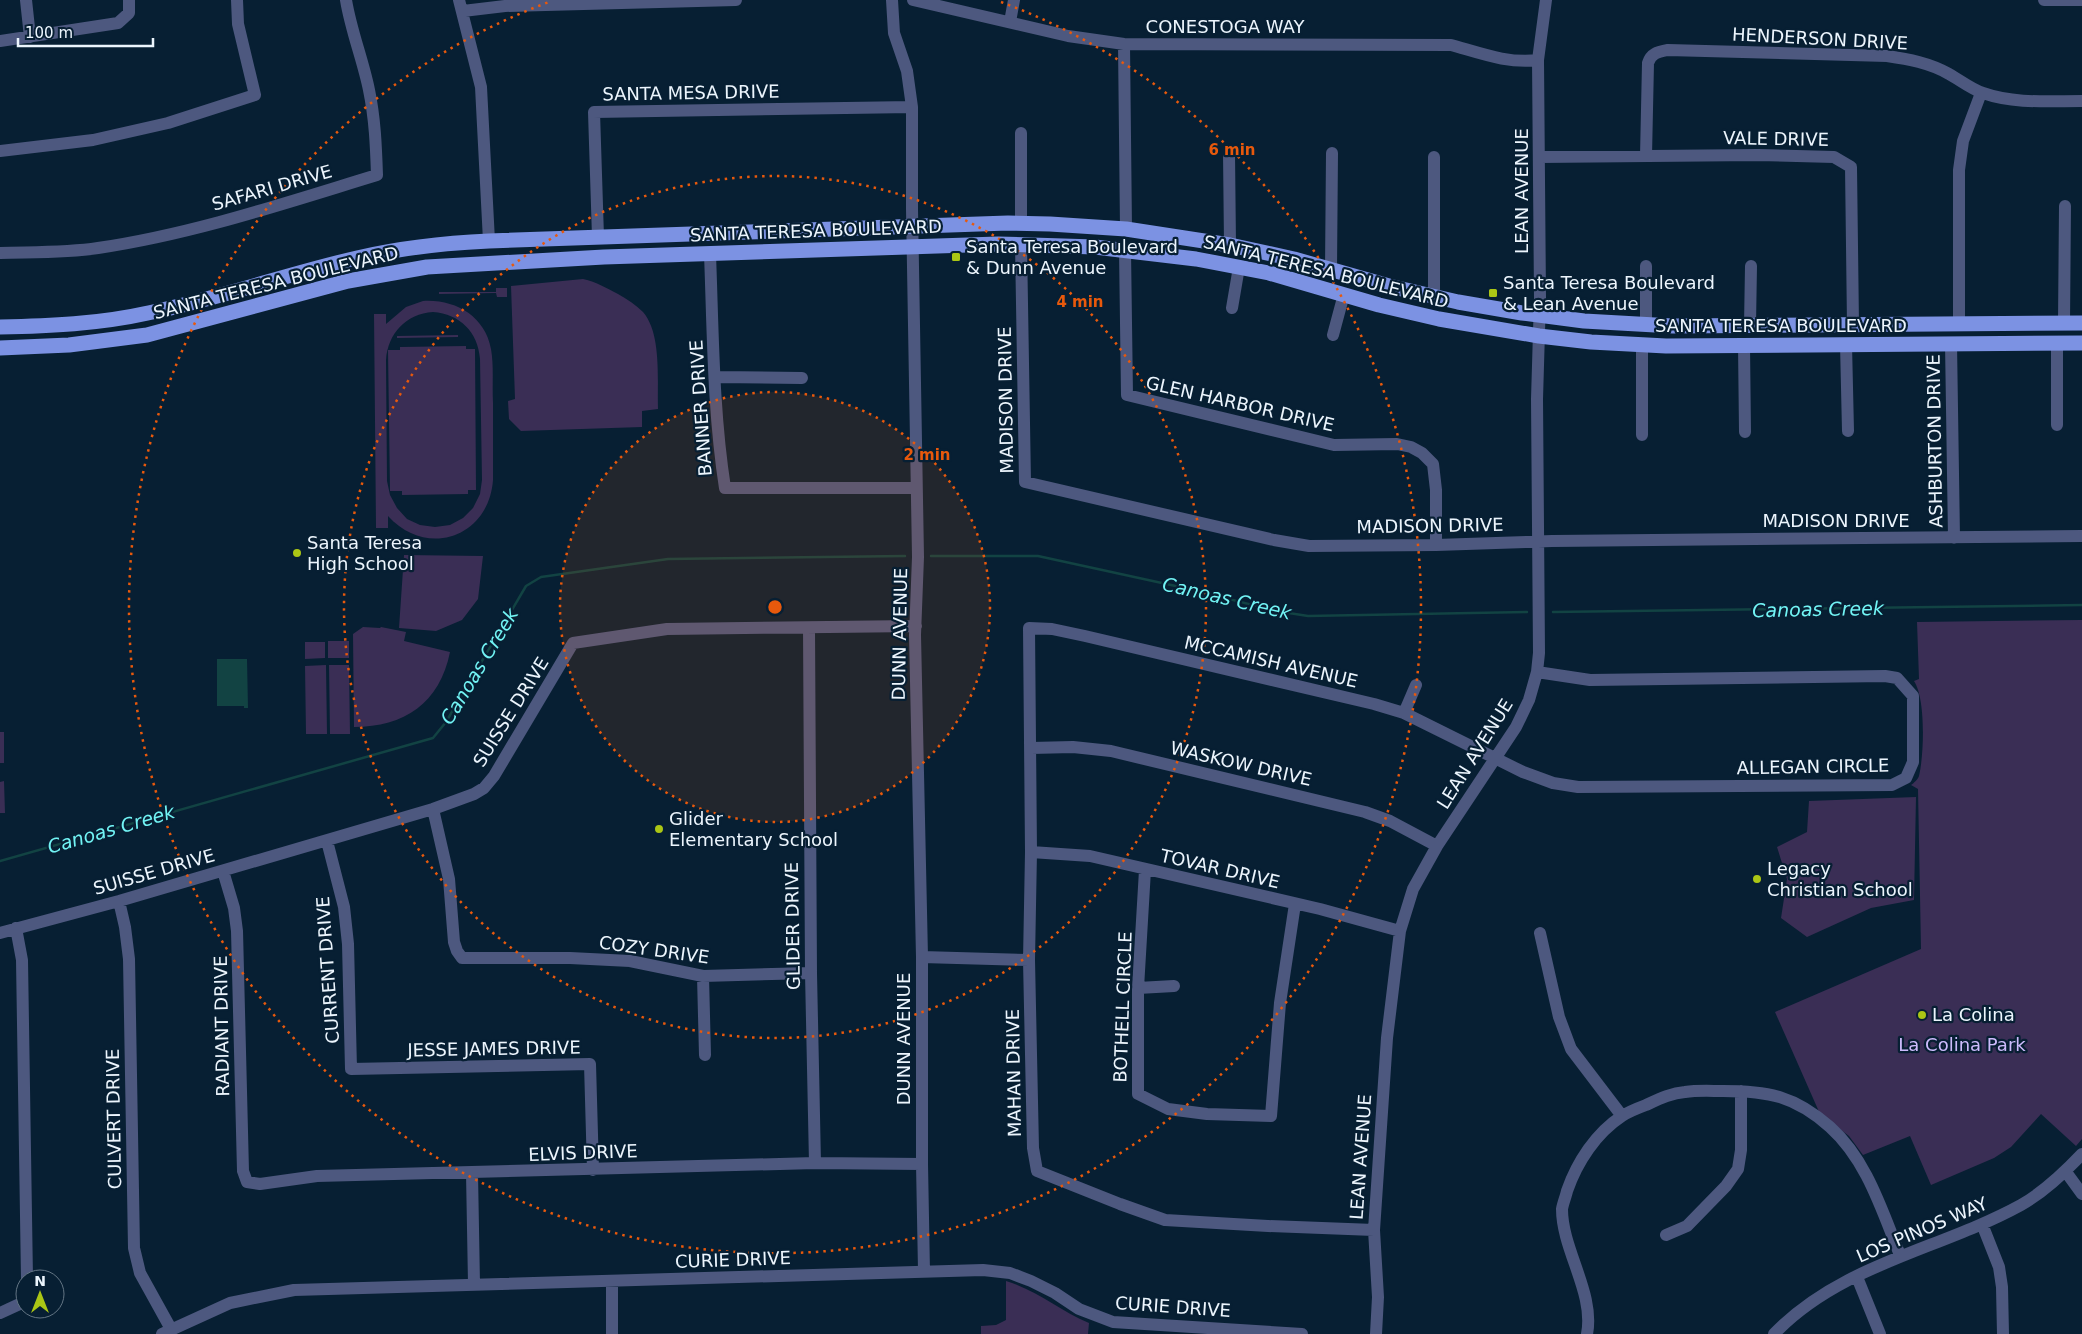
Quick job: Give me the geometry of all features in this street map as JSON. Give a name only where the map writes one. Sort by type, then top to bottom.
[{"type":"main road","name":"SANTA TERESA BOULEVARD","points":[[0,327],[52,326],[146,314],[193,303],[358,257],[425,246],[489,241],[1021,224],[1126,229],[1230,245],[1434,297],[1540,316],[1646,325],[2082,323]]},
{"type":"main road","name":"SANTA TERESA BOULEVARD","points":[[0,348],[77,345],[147,335],[348,281],[413,268],[495,262],[1021,244],[1067,245],[1196,259],[1239,267],[1439,319],[1539,336],[1642,345],[2082,343]]},
{"type":"street","points":[[26,0],[30,37]]},
{"type":"street","points":[[0,41],[118,23],[129,14],[129,0]]},
{"type":"street","points":[[0,151],[93,140],[168,123],[255,96],[238,24],[237,0]]},
{"type":"street","name":"SAFARI DRIVE","points":[[0,253],[97,248],[151,238],[220,222],[377,175],[376,123],[346,0]]},
{"type":"street","points":[[489,241],[480,87],[461,6],[736,0]]},
{"type":"street","name":"DUNN AVENUE","points":[[892,0],[894,33],[907,71],[912,106],[924,1271]]},
{"type":"street","name":"CONESTOGA WAY","points":[[913,0],[1068,36],[1124,44],[1451,45],[1501,59],[1538,60]]},
{"type":"street","points":[[1010,22],[1014,0]]},
{"type":"street","name":"LEAN AVENUE","points":[[1376,1334],[1378,1297],[1374,1230],[1387,1038],[1400,931],[1413,889],[1437,846],[1516,727],[1528,700],[1536,672],[1540,635],[1537,399],[1540,316],[1538,60],[1546,0]]},
{"type":"street","points":[[2044,0],[2082,0]]},
{"type":"street","points":[[1124,44],[1126,229]]},
{"type":"street","name":"HENDERSON DRIVE","points":[[1646,156],[1646,73],[1649,58],[1660,51],[1887,56],[1913,60],[1948,73],[1981,93],[2001,98],[2027,101],[2082,101]]},
{"type":"street","points":[[1959,324],[1959,170],[1963,141],[1981,93]]},
{"type":"street","name":"SANTA MESA DRIVE","points":[[598,237],[594,112],[912,106]]},
{"type":"street","points":[[1021,133],[1021,224]]},
{"type":"street","points":[[1229,152],[1230,245]]},
{"type":"street","points":[[1331,270],[1332,152]]},
{"type":"street","points":[[1434,157],[1434,297]]},
{"type":"street","name":"VALE DRIVE","points":[[1539,157],[1834,157],[1852,167],[1853,324]]},
{"type":"street","points":[[2064,323],[2065,206]]},
{"type":"street","name":"MADISON DRIVE","points":[[1021,244],[1024,482],[1309,546],[2082,536]]},
{"type":"street","name":"GLEN HARBOR DRIVE","points":[[1125,250],[1127,395],[1334,444],[1397,444],[1412,447],[1422,453],[1433,464],[1436,490],[1436,545]]},
{"type":"street","name":"BANNER DRIVE","points":[[710,254],[715,377],[721,462],[725,488],[916,488]]},
{"type":"street","points":[[1646,266],[1646,325]]},
{"type":"street","points":[[1750,325],[1751,266]]},
{"type":"street","points":[[1232,308],[1239,267]]},
{"type":"street","points":[[1332,335],[1344,294]]},
{"type":"street","name":"ASHBURTON DRIVE","points":[[1952,343],[1954,538]]},
{"type":"street","points":[[2057,343],[2057,425]]},
{"type":"street","points":[[1846,344],[1848,431]]},
{"type":"street","points":[[1642,345],[1642,435]]},
{"type":"street","points":[[1744,345],[1745,432]]},
{"type":"street","points":[[715,377],[802,378]]},
{"type":"street","name":"SUISSE DRIVE","points":[[0,933],[327,841],[433,809],[474,794],[484,788],[494,776],[573,643],[667,629],[916,626]]},
{"type":"street","name":"GLIDER DRIVE","points":[[809,628],[811,974],[815,1163]]},
{"type":"street","name":"MCCAMISH AVENUE","points":[[1029,628],[1052,629],[1086,636],[1404,713],[1496,758]]},
{"type":"street","name":"MAHAN DRIVE","points":[[1029,628],[1031,748],[1029,960],[1033,1148],[1037,1170],[1164,1220],[1374,1230]]},
{"type":"street","name":"ALLEGAN CIRCLE","points":[[1496,758],[1523,772],[1553,783],[1590,788],[1892,785],[1906,778],[1913,762],[1913,696],[1897,678],[1885,676],[1590,680],[1536,672]]},
{"type":"street","points":[[1404,713],[1416,685]]},
{"type":"street","name":"WASKOW DRIVE","points":[[1031,748],[1073,747],[1110,751],[1365,812],[1390,821],[1437,846]]},
{"type":"street","name":"COZY DRIVE","points":[[433,809],[449,879],[454,942],[462,958],[570,958],[630,961],[703,976],[811,974]]},
{"type":"street","name":"CURRENT DRIVE","points":[[327,841],[344,906],[348,944],[351,1068]]},
{"type":"street","name":"TOVAR DRIVE","points":[[1031,852],[1090,856],[1320,909],[1400,931]]},
{"type":"street","name":"RADIANT DRIVE","points":[[223,870],[234,908],[237,931],[243,1170],[247,1182]]},
{"type":"street","name":"BOTHELL CIRCLE","points":[[1145,870],[1138,988],[1138,1094],[1168,1109],[1207,1114],[1271,1116],[1280,1003],[1296,904]]},
{"type":"street","name":"CULVERT DRIVE","points":[[119,901],[129,958],[134,1248],[140,1273],[166,1331]]},
{"type":"street","points":[[16,928],[22,960],[27,1269]]},
{"type":"street","points":[[1540,932],[1558,1017],[1571,1049],[1622,1116]]},
{"type":"street","points":[[922,957],[1029,960]]},
{"type":"street","points":[[703,976],[705,1055]]},
{"type":"street","points":[[1138,988],[1174,986]]},
{"type":"street","name":"JESSE JAMES DRIVE","points":[[351,1068],[590,1064],[593,1170]]},
{"type":"street","points":[[1666,1234],[1687,1226],[1726,1186],[1738,1169],[1741,1150],[1741,1091]]},
{"type":"street","points":[[1586,1334],[1587,1309],[1566,1233],[1562,1208],[1576,1168],[1592,1144],[1622,1116],[1661,1097],[1684,1092],[1741,1091],[1766,1092],[1789,1099],[1829,1127],[1844,1141],[1863,1168],[1900,1255]]},
{"type":"street","name":"LOS PINOS WAY","points":[[1774,1334],[1786,1321],[1822,1293],[1900,1255],[1982,1224],[2022,1204],[2066,1172],[2082,1154]]},
{"type":"street","name":"ELVIS DRIVE","points":[[247,1182],[260,1184],[317,1176],[815,1163],[922,1164]]},
{"type":"street","points":[[2066,1172],[2082,1194]]},
{"type":"street","points":[[472,1173],[474,1284]]},
{"type":"street","points":[[1982,1224],[1999,1267],[2002,1287],[2003,1334]]},
{"type":"street","name":"CURIE DRIVE","points":[[166,1331],[230,1303],[294,1290],[983,1270],[1010,1273],[1055,1293],[1078,1309],[1113,1322],[1198,1330],[1302,1334]]},
{"type":"street","points":[[1857,1277],[1880,1334]]},
{"type":"street","points":[[612,1281],[612,1334]]},
{"type":"street","points":[[0,1313],[15,1306]]},
{"type":"green space","points":[[583,279],[601,285],[628,300],[643,312],[649,321],[656,345],[658,409],[642,411],[642,427],[521,431],[509,419],[508,401],[515,399],[511,286]]},
{"type":"green space","points":[[496,288],[507,288],[507,297],[497,297],[496,293],[439,294],[439,292],[496,292]]},
{"type":"green space","points":[[423,301],[435,301],[446,303],[467,312],[482,327],[488,337],[492,355],[493,480],[489,500],[480,516],[468,528],[454,536],[437,539],[420,537],[404,529],[388,516],[388,528],[376,528],[374,314],[386,314],[386,324],[406,307]],"holes":[[[443,313],[466,326],[479,349],[482,480],[480,494],[473,508],[463,518],[450,525],[435,527],[420,525],[407,519],[397,508],[390,495],[387,481],[386,360],[390,341],[407,321],[423,314]]]},
{"type":"green space","points":[[458,335],[458,337],[397,338],[397,336]]},
{"type":"green space","points":[[466,346],[466,349],[475,349],[476,490],[468,490],[468,494],[402,495],[402,491],[390,491],[388,350],[400,350],[400,347]]},
{"type":"green space","points":[[404,555],[483,556],[478,599],[462,620],[436,631],[399,628]]},
{"type":"green space","name":"La Colina Park","points":[[2082,620],[2082,1139],[2076,1146],[2041,1114],[2011,1147],[1994,1158],[1931,1185],[1910,1136],[1863,1155],[1849,1136],[1820,1114],[1775,1012],[1921,949],[1918,789],[1911,785],[1919,776],[1923,741],[1921,700],[1914,681],[1919,679],[1917,622]]},
{"type":"green space","points":[[363,627],[381,627],[406,632],[404,641],[450,652],[438,685],[417,709],[404,717],[389,722],[372,726],[354,727],[353,634]]},
{"type":"green space","points":[[328,641],[349,641],[349,658],[328,658]]},
{"type":"green space","points":[[305,642],[325,642],[325,658],[305,659]]},
{"type":"green space","points":[[326,665],[327,734],[306,734],[305,666]]},
{"type":"green space","points":[[329,665],[349,665],[350,734],[330,734]]},
{"type":"green space","points":[[0,732],[4,732],[4,763],[0,763]]},
{"type":"green space","points":[[4,781],[5,813],[0,813],[0,782]]},
{"type":"green space","points":[[1916,797],[1914,900],[1871,908],[1807,937],[1781,918],[1787,879],[1777,847],[1807,832],[1809,801]]},
{"type":"green space","points":[[1006,1281],[1038,1295],[1089,1323],[1088,1334],[981,1334],[981,1326],[996,1325],[1006,1320]]},
{"type":"shaded area","points":[[217,659],[247,659],[248,708],[244,708],[244,706],[217,706]]},
{"type":"waterway","name":"Canoas Creek","points":[[0,861],[433,738],[446,722],[526,586],[541,577],[668,559],[905,556]]},
{"type":"waterway","name":"Canoas Creek","points":[[931,556],[1038,556],[1194,590],[1276,611],[1308,616],[1527,612]]},
{"type":"waterway","name":"Canoas Creek","points":[[1553,612],[2082,605]]},
{"type":"place","name":"Santa Teresa Boulevard & Dunn Avenue","points":[[956,257]]},
{"type":"place","name":"Santa Teresa Boulevard & Lean Avenue","points":[[1493,293]]},
{"type":"place","name":"Santa Teresa High School","points":[[297,553]]},
{"type":"place","name":"Glider Elementary School","points":[[659,829]]},
{"type":"place","name":"Legacy Christian School","points":[[1757,879]]},
{"type":"place","name":"La Colina","points":[[1922,1015]]}]
